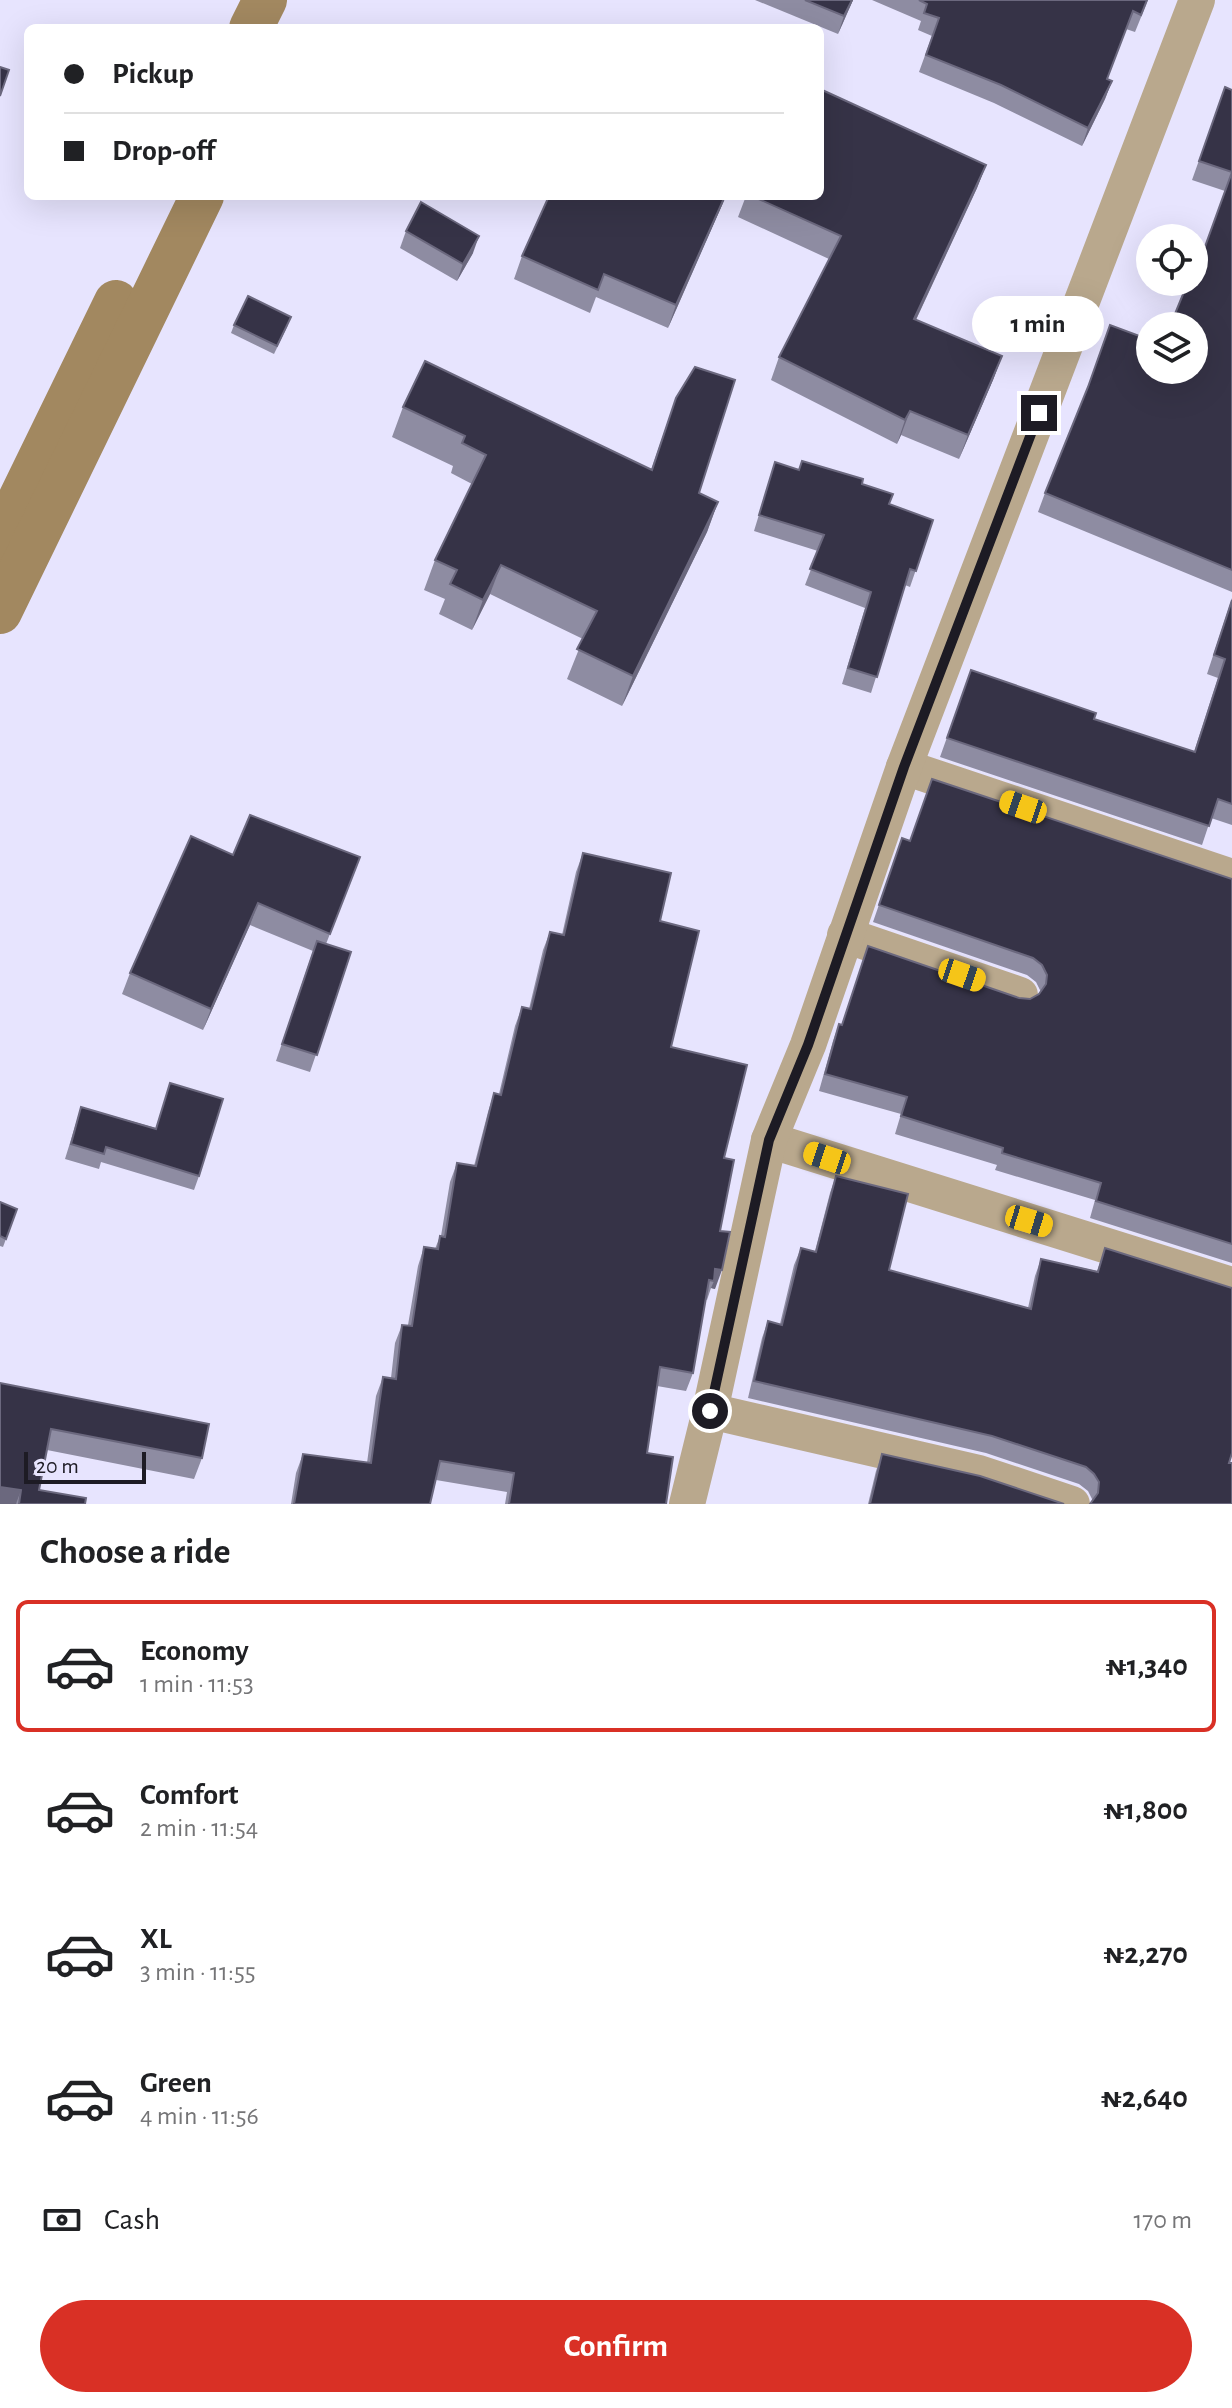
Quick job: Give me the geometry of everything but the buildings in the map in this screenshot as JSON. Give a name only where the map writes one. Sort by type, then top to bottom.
[{"type":"street","points":[[253,24],[265,0]]},
{"type":"street","points":[[285,24],[297,0]]},
{"type":"street","points":[[687,1504],[769,1140],[808,1045],[904,767],[1197,0]]},
{"type":"street","points":[[0,540],[167,200]]},
{"type":"street","points":[[0,612],[200,200]]},
{"type":"street","points":[[904,767],[1232,877]]},
{"type":"street","points":[[845,935],[1020,995]]},
{"type":"street","points":[[769,1140],[1232,1285]]},
{"type":"street","points":[[710,1411],[979,1473],[1072,1504]]},
{"type":"route","points":[[710,1411],[769,1140],[808,1045],[904,767],[1039,413]]}]
